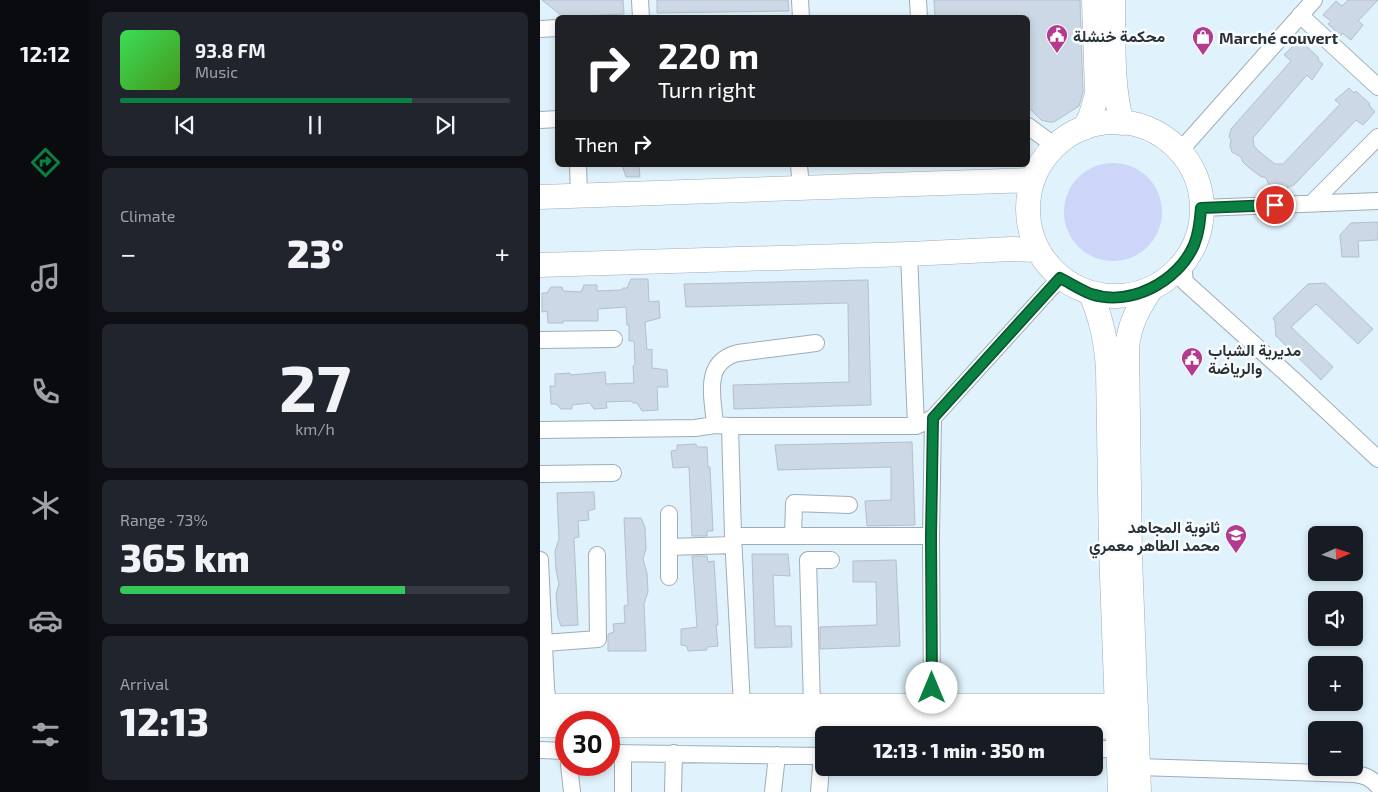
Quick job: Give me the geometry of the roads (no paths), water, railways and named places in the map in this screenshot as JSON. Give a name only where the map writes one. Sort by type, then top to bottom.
[{"type":"street","points":[[640,0],[641,15]]},
{"type":"street","points":[[800,0],[801,15]]},
{"type":"street","points":[[918,0],[919,15]]},
{"type":"street","points":[[1084,128],[1090,118],[1097,94],[1094,0]]},
{"type":"street","points":[[1113,0],[1116,91],[1122,123]]},
{"type":"street","points":[[1179,152],[1314,0]]},
{"type":"street","points":[[1300,16],[1378,87]]},
{"type":"street","points":[[540,29],[555,28]]},
{"type":"street","points":[[540,120],[555,119]]},
{"type":"street","points":[[1122,123],[1154,132],[1167,140],[1191,168],[1198,187],[1201,208],[1200,228],[1193,246],[1183,263],[1169,278],[1151,288],[1130,295],[1108,296],[1091,294],[1060,278],[1038,250],[1030,228],[1028,204],[1033,180],[1042,162],[1055,146],[1068,136],[1084,128],[1101,124],[1122,123]]},
{"type":"street","points":[[1030,127],[1055,146]]},
{"type":"street","points":[[1312,203],[1378,137]]},
{"type":"street","points":[[578,167],[579,196]]},
{"type":"street","points":[[799,167],[801,188]]},
{"type":"street","points":[[540,197],[1033,180]]},
{"type":"street","points":[[1201,208],[1378,202]]},
{"type":"street","points":[[540,265],[909,254],[1011,249],[1038,250]]},
{"type":"street","points":[[909,254],[916,426]]},
{"type":"street","points":[[1183,263],[1185,282],[1378,459]]},
{"type":"street","points":[[540,430],[695,428],[723,425],[916,426],[933,418],[1060,278]]},
{"type":"street","points":[[1120,792],[1125,723],[1130,557],[1127,349],[1132,322],[1151,288]]},
{"type":"street","points":[[1091,294],[1104,335],[1108,370],[1112,549],[1125,723],[1138,767],[1139,792]]},
{"type":"street","points":[[540,340],[614,339]]},
{"type":"street","points":[[742,706],[733,541],[723,425],[712,379],[714,370],[729,355],[816,343]]},
{"type":"street","points":[[932,722],[931,536],[933,418]]},
{"type":"street","points":[[540,474],[613,473]]},
{"type":"street","points":[[793,536],[794,502],[849,504]]},
{"type":"street","points":[[669,514],[669,577]]},
{"type":"street","points":[[669,547],[793,536],[931,536]]},
{"type":"street","points":[[544,644],[598,639],[597,555]]},
{"type":"street","points":[[540,560],[549,718],[742,706],[812,706],[932,722]]},
{"type":"street","points":[[812,706],[808,560],[831,560]]},
{"type":"street","points":[[620,725],[932,722],[1125,723]]},
{"type":"street","points":[[1103,742],[1125,723]]},
{"type":"street","points":[[540,750],[555,751]]},
{"type":"street","points":[[620,753],[815,756]]},
{"type":"street","points":[[673,792],[674,753]]},
{"type":"street","points":[[772,792],[777,755]]},
{"type":"street","points":[[1138,767],[1354,774],[1365,775],[1371,778],[1378,786]]},
{"type":"street","points":[[570,776],[572,792]]},
{"type":"street","points":[[620,776],[622,792]]},
{"type":"street","points":[[820,792],[821,776]]},
{"type":"water","points":[[1113,163],[1132,167],[1147,178],[1158,193],[1162,212],[1158,231],[1147,246],[1132,257],[1113,261],[1094,257],[1079,246],[1068,231],[1064,212],[1068,193],[1079,178],[1094,167]]},
{"type":"place","name":"محكمة خنشلة","points":[[1057,54]]},
{"type":"place","name":"Marché couvert","points":[[1203,56]]},
{"type":"place","name":"مديرية الشباب والرياضة","points":[[1192,377]]},
{"type":"place","name":"ثانوية المجاهد محمد الطاهر معمري","points":[[1236,554]]}]
